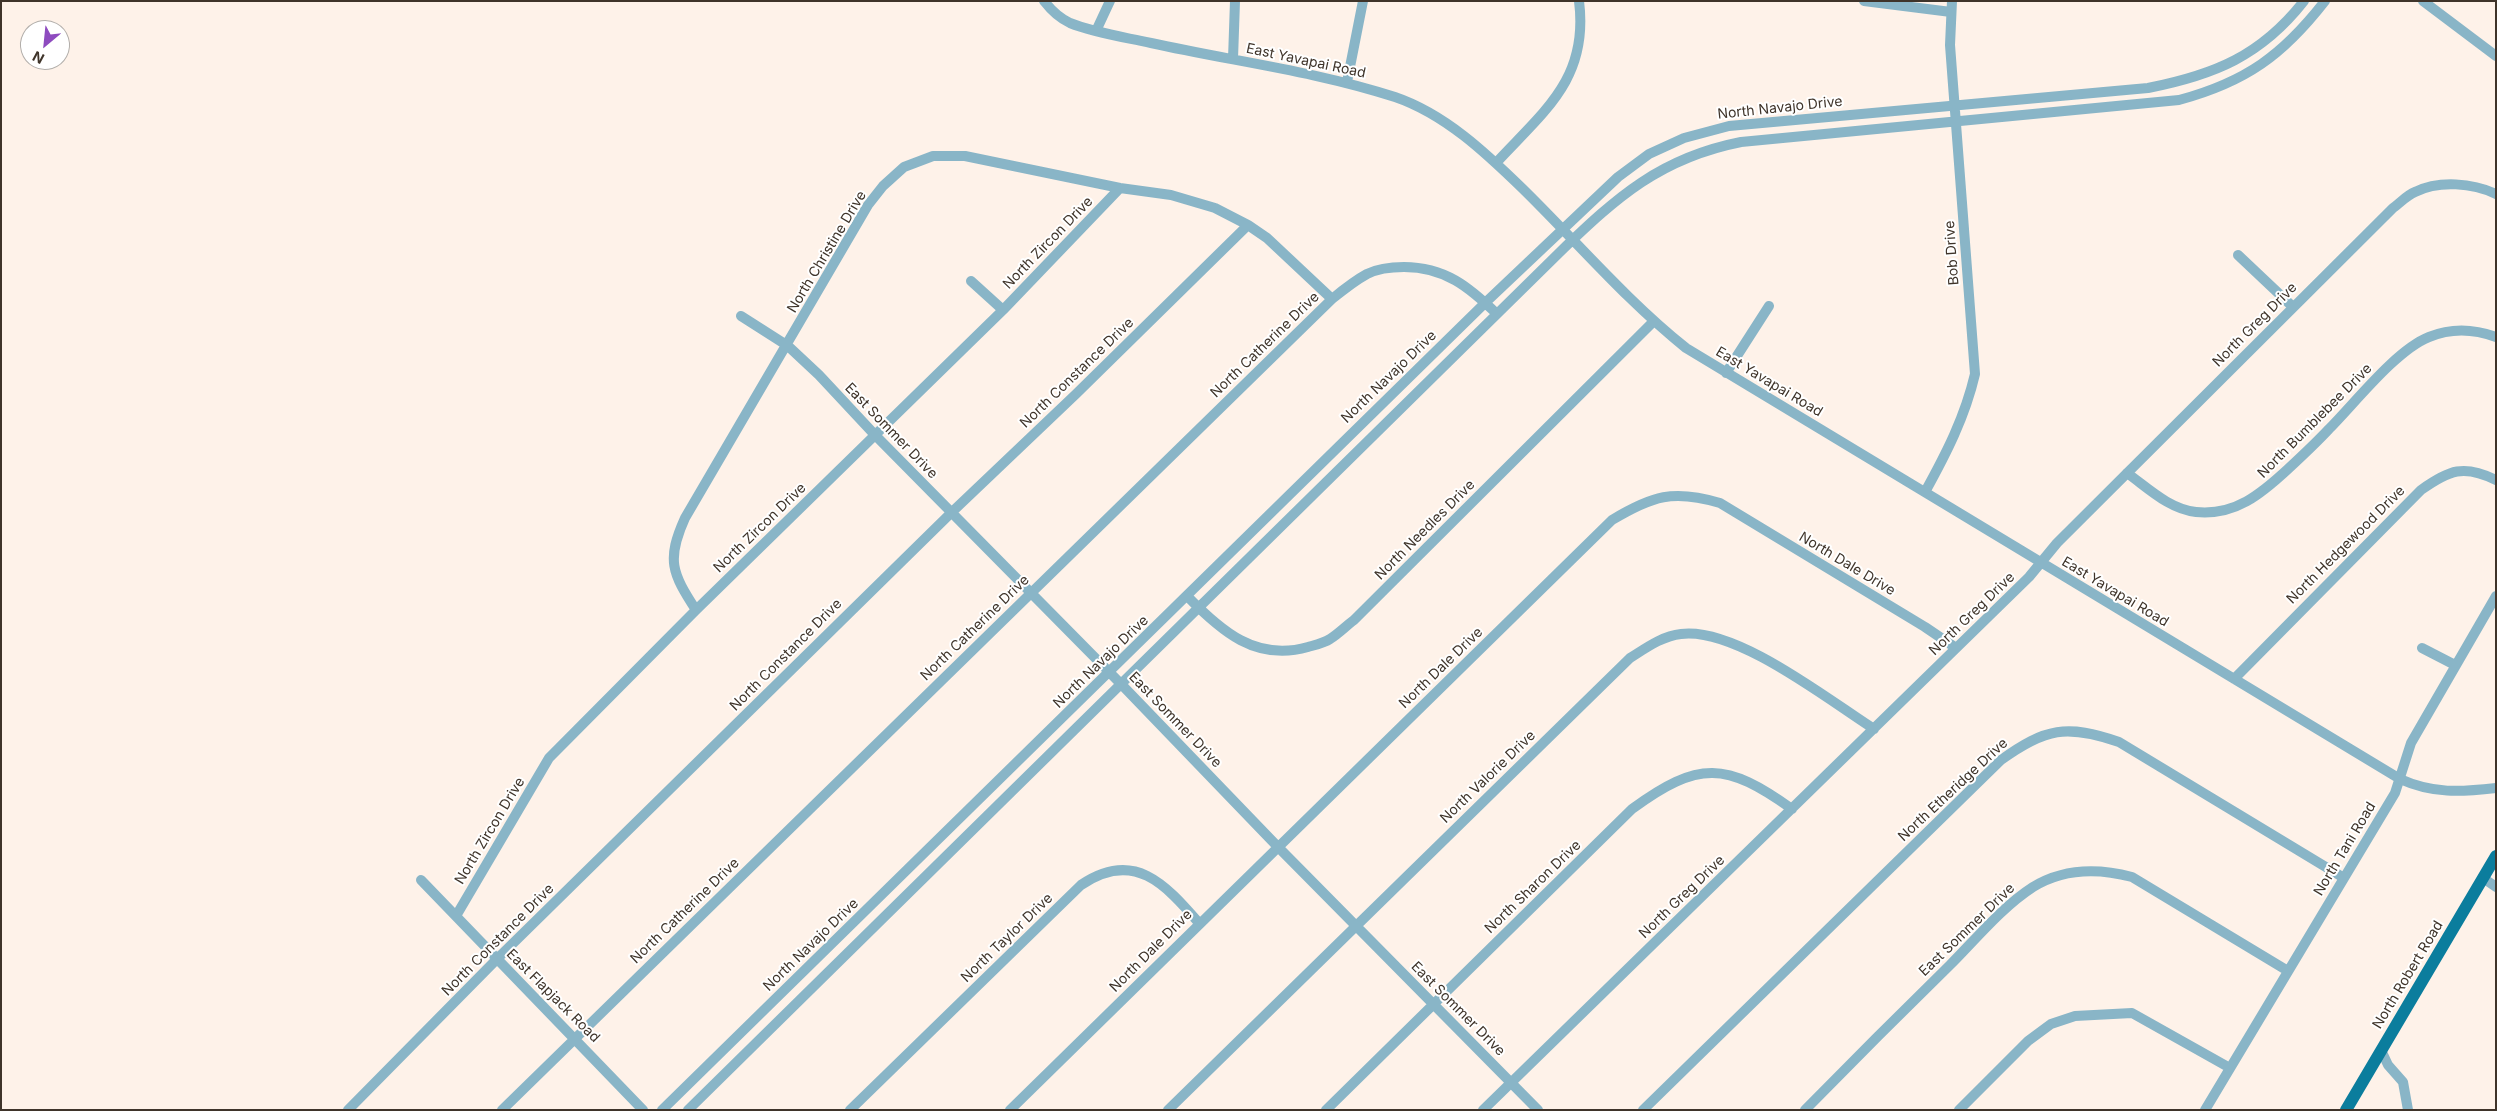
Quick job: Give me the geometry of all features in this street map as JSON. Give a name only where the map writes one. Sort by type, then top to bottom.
[{"type":"main road","name":"North Robert Road","points":[[2346,1110],[2496,856]]},
{"type":"street","name":"East Yavapai Road","points":[[1044,1],[1052,12],[1069,23],[1347,82],[1398,98],[1435,117],[1466,137],[1496,163],[1653,322],[1686,348],[2400,779],[2419,787],[2443,792],[2496,788]]},
{"type":"street","points":[[1096,30],[1110,1]]},
{"type":"street","points":[[1233,59],[1236,25],[1235,1]]},
{"type":"street","points":[[1347,82],[1364,1]]},
{"type":"street","points":[[1496,163],[1553,101],[1570,76],[1579,51],[1582,35],[1579,1]]},
{"type":"street","points":[[1864,1],[1951,6]]},
{"type":"street","name":"North Navajo Drive","points":[[662,1110],[1485,302],[1618,177],[1648,154],[1684,138],[1712,129],[1763,122],[2126,90],[2190,80],[2224,67],[2276,32],[2304,1]]},
{"type":"street","name":"North Navajo Drive","points":[[688,1110],[1573,239],[1631,188],[1658,170],[1688,156],[1717,146],[1764,138],[2128,107],[2179,100],[2235,81],[2271,58],[2294,39],[2325,1]]},
{"type":"street","points":[[2423,1],[2496,56]]},
{"type":"street","name":"Bob Drive","points":[[1925,492],[1946,454],[1960,423],[1975,374],[1950,45],[1951,6]]},
{"type":"street","points":[[2126,90],[2128,107]]},
{"type":"street","points":[[1763,122],[1764,138]]},
{"type":"street","name":"North Christine Drive","points":[[696,610],[678,583],[673,561],[676,539],[685,518],[788,346],[868,205],[883,186],[904,166],[933,156],[964,156],[1120,188],[1171,195],[1215,208],[1248,225],[1267,238],[1332,298]]},
{"type":"street","name":"North Greg Drive","points":[[1484,1110],[2029,577],[2040,562],[2127,473],[2393,208],[2415,192],[2457,184],[2487,189],[2496,194]]},
{"type":"street","name":"North Zircon Drive","points":[[456,916],[549,758],[696,610],[1003,310],[1120,188]]},
{"type":"street","name":"North Constance Drive","points":[[348,1110],[497,959],[952,512],[1076,394],[1248,225]]},
{"type":"street","points":[[2238,255],[2293,307]]},
{"type":"street","name":"North Catherine Drive","points":[[502,1110],[1332,298],[1369,273],[1394,267],[1420,267],[1445,273],[1485,302],[1497,314]]},
{"type":"street","points":[[972,281],[1003,310]]},
{"type":"street","points":[[1726,373],[1769,306]]},
{"type":"street","name":"East Sommer Drive","points":[[741,316],[788,346],[819,375],[874,435],[1110,672],[1278,847],[1538,1110]]},
{"type":"street","name":"North Needles Drive","points":[[1187,596],[1239,641],[1272,652],[1300,649],[1328,641],[1354,620],[1653,322]]},
{"type":"street","name":"North Bumblebee Drive","points":[[2127,473],[2168,503],[2194,512],[2220,512],[2241,505],[2262,493],[2329,430],[2387,369],[2428,337],[2454,330],[2482,332],[2496,337]]},
{"type":"street","name":"North Hedgewood Drive","points":[[2234,679],[2421,490],[2435,479],[2455,470],[2470,470],[2496,480]]},
{"type":"street","name":"North Dale Drive","points":[[1010,1110],[1612,520],[1640,504],[1664,496],[1696,496],[1720,504],[1925,627],[1956,648]]},
{"type":"street","name":"North Tani Road","points":[[2205,1110],[2395,793],[2411,743],[2496,596]]},
{"type":"street","name":"North Valorie Drive","points":[[1168,1110],[1630,658],[1658,641],[1681,634],[1706,634],[1735,644],[1765,659],[1874,729]]},
{"type":"street","points":[[2422,648],[2455,666]]},
{"type":"street","name":"North Etheridge Drive","points":[[1643,1110],[2001,760],[2026,742],[2046,734],[2068,731],[2096,734],[2119,742],[2344,878]]},
{"type":"street","name":"North Sharon Drive","points":[[1326,1110],[1632,809],[1654,793],[1678,780],[1708,772],[1744,779],[1760,787],[1792,809]]},
{"type":"street","name":"North Taylor Drive","points":[[850,1110],[1081,885],[1096,875],[1124,869],[1148,875],[1169,889],[1199,923]]},
{"type":"street","name":"East Sommer Drive","points":[[1804,1110],[2000,915],[2034,887],[2060,876],[2085,870],[2108,870],[2132,877],[2288,971]]},
{"type":"street","points":[[2483,878],[2496,887]]},
{"type":"street","name":"East Flapjack Road","points":[[421,880],[575,1037],[643,1110]]},
{"type":"street","points":[[1959,1110],[2028,1041],[2051,1024],[2075,1016],[2132,1013],[2230,1068]]},
{"type":"street","points":[[2381,1050],[2388,1066],[2403,1082],[2408,1110]]}]
